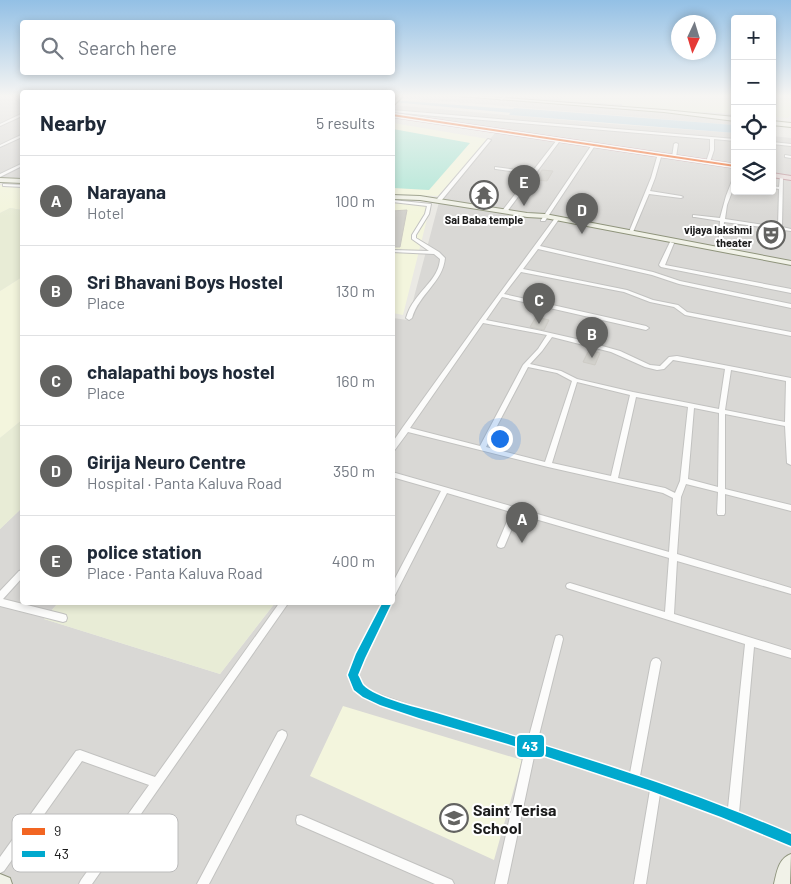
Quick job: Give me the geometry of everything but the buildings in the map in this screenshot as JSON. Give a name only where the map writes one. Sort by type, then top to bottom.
[{"type":"highway","points":[[514,136],[731,167]]},
{"type":"highway","points":[[535,136],[731,167]]},
{"type":"highway","points":[[776,175],[791,177]]},
{"type":"street","points":[[694,136],[731,140]]},
{"type":"street","points":[[0,146],[20,137]]},
{"type":"street","points":[[708,162],[712,150],[712,138]]},
{"type":"street","points":[[439,200],[489,140]]},
{"type":"street","points":[[504,212],[557,142]]},
{"type":"street","points":[[776,143],[791,145]]},
{"type":"street","points":[[674,157],[676,144]]},
{"type":"street","points":[[544,218],[592,147]]},
{"type":"street","points":[[631,232],[648,192],[659,157]]},
{"type":"street","points":[[0,176],[20,166]]},
{"type":"street","points":[[496,168],[532,173]]},
{"type":"street","points":[[776,178],[780,188],[780,229]]},
{"type":"street","points":[[1,185],[11,180],[20,181]]},
{"type":"street","points":[[1,185],[20,186]]},
{"type":"street","points":[[720,249],[721,220],[725,199],[731,186]]},
{"type":"street","points":[[776,188],[780,188]]},
{"type":"street","points":[[648,192],[680,197]]},
{"type":"street","points":[[395,197],[439,200],[791,264]]},
{"type":"street","points":[[395,201],[429,205],[427,214],[414,235],[414,239],[439,253],[443,258],[442,269],[412,306],[409,318]]},
{"type":"street","points":[[695,216],[791,230]]},
{"type":"street","points":[[555,220],[631,232],[791,264]]},
{"type":"street","points":[[395,444],[555,220]]},
{"type":"street","points":[[672,243],[663,261],[663,266],[791,291]]},
{"type":"street","points":[[537,247],[653,274],[678,282],[791,306]]},
{"type":"street","points":[[395,251],[439,253]]},
{"type":"street","points":[[519,270],[625,291],[676,306],[685,313],[791,334]]},
{"type":"street","points":[[501,295],[646,328]]},
{"type":"street","points":[[482,320],[609,350],[652,368],[662,368],[671,358],[677,358],[790,380],[791,463]]},
{"type":"street","points":[[482,448],[526,365],[540,350],[550,335]]},
{"type":"street","points":[[526,365],[559,372],[575,380],[634,394],[790,425]]},
{"type":"street","points":[[721,513],[722,411],[728,367]]},
{"type":"street","points":[[548,465],[575,380]]},
{"type":"street","points":[[614,480],[634,394]]},
{"type":"street","points":[[669,617],[677,497],[684,481],[691,405]]},
{"type":"street","points":[[405,429],[548,465],[665,491],[677,497]]},
{"type":"street","points":[[395,475],[791,591]]},
{"type":"street","points":[[684,481],[722,489],[791,508]]},
{"type":"street","points":[[395,588],[445,490]]},
{"type":"street","points":[[501,545],[516,509]]},
{"type":"street","points":[[0,597],[20,575]]},
{"type":"street","points":[[570,586],[791,654]]},
{"type":"street","points":[[0,602],[63,618]]},
{"type":"street","points":[[134,814],[283,605]]},
{"type":"street","points":[[386,605],[353,675],[358,687],[367,694],[656,787],[732,814],[791,840]]},
{"type":"street","points":[[501,884],[531,746],[559,639]]},
{"type":"street","points":[[732,814],[750,642]]},
{"type":"street","points":[[634,780],[656,662]]},
{"type":"street","points":[[204,884],[282,735]]},
{"type":"street","points":[[38,814],[80,755],[156,783]]},
{"type":"street","points":[[640,884],[656,787]]},
{"type":"street","points":[[301,820],[448,884]]},
{"type":"street","points":[[0,867],[12,850]]},
{"type":"street","points":[[782,884],[786,868],[791,862]]},
{"type":"street","points":[[85,884],[93,872]]},
{"type":"street","points":[[0,882],[4,884]]},
{"type":"shaded area","points":[[0,136],[20,136],[20,179],[0,178]]},
{"type":"shaded area","points":[[395,136],[472,136],[488,139],[438,196],[395,194]]},
{"type":"shaded area","points":[[492,136],[731,136],[731,195],[776,195],[776,136],[791,138],[791,884],[0,884],[0,529],[20,510],[20,605],[56,605],[44,619],[220,674],[273,605],[395,605],[395,318],[408,320],[439,202]]},
{"type":"shaded area","points":[[0,185],[20,187],[20,210],[10,208],[0,213]]},
{"type":"shaded area","points":[[395,202],[431,203],[403,315],[395,313]]},
{"type":"shaded area","points":[[10,208],[20,210],[20,278],[0,291],[0,213]]},
{"type":"shaded area","points":[[20,278],[20,422],[0,438],[0,291]]},
{"type":"shaded area","points":[[20,422],[20,510],[0,529],[0,438]]},
{"type":"shaded area","points":[[56,605],[273,605],[220,674],[44,619]]},
{"type":"shaded area","name":"Saint Terisa School","points":[[343,706],[522,760],[494,860],[310,776]]},
{"type":"green space","points":[[395,136],[433,136],[470,143],[429,190],[395,188]]},
{"type":"transit line","name":"9","points":[[535,136],[731,165]]},
{"type":"transit line","name":"43","points":[[386,605],[353,675],[358,687],[367,694],[419,713],[508,739],[651,785],[791,840]]},
{"type":"place","name":"Sai Baba temple","points":[[484,195]]},
{"type":"place","name":"police station","points":[[524,206]]},
{"type":"place","name":"Girija Neuro Centre","points":[[582,234]]},
{"type":"place","name":"vijaya lakshmi theater","points":[[771,235]]},
{"type":"place","name":"chalapathi boys hostel","points":[[539,324]]},
{"type":"place","name":"Sri Bhavani Boys Hostel","points":[[592,358]]},
{"type":"place","name":"Narayana","points":[[522,543]]},
{"type":"place","name":"Saint Terisa School","points":[[454,818]]}]
